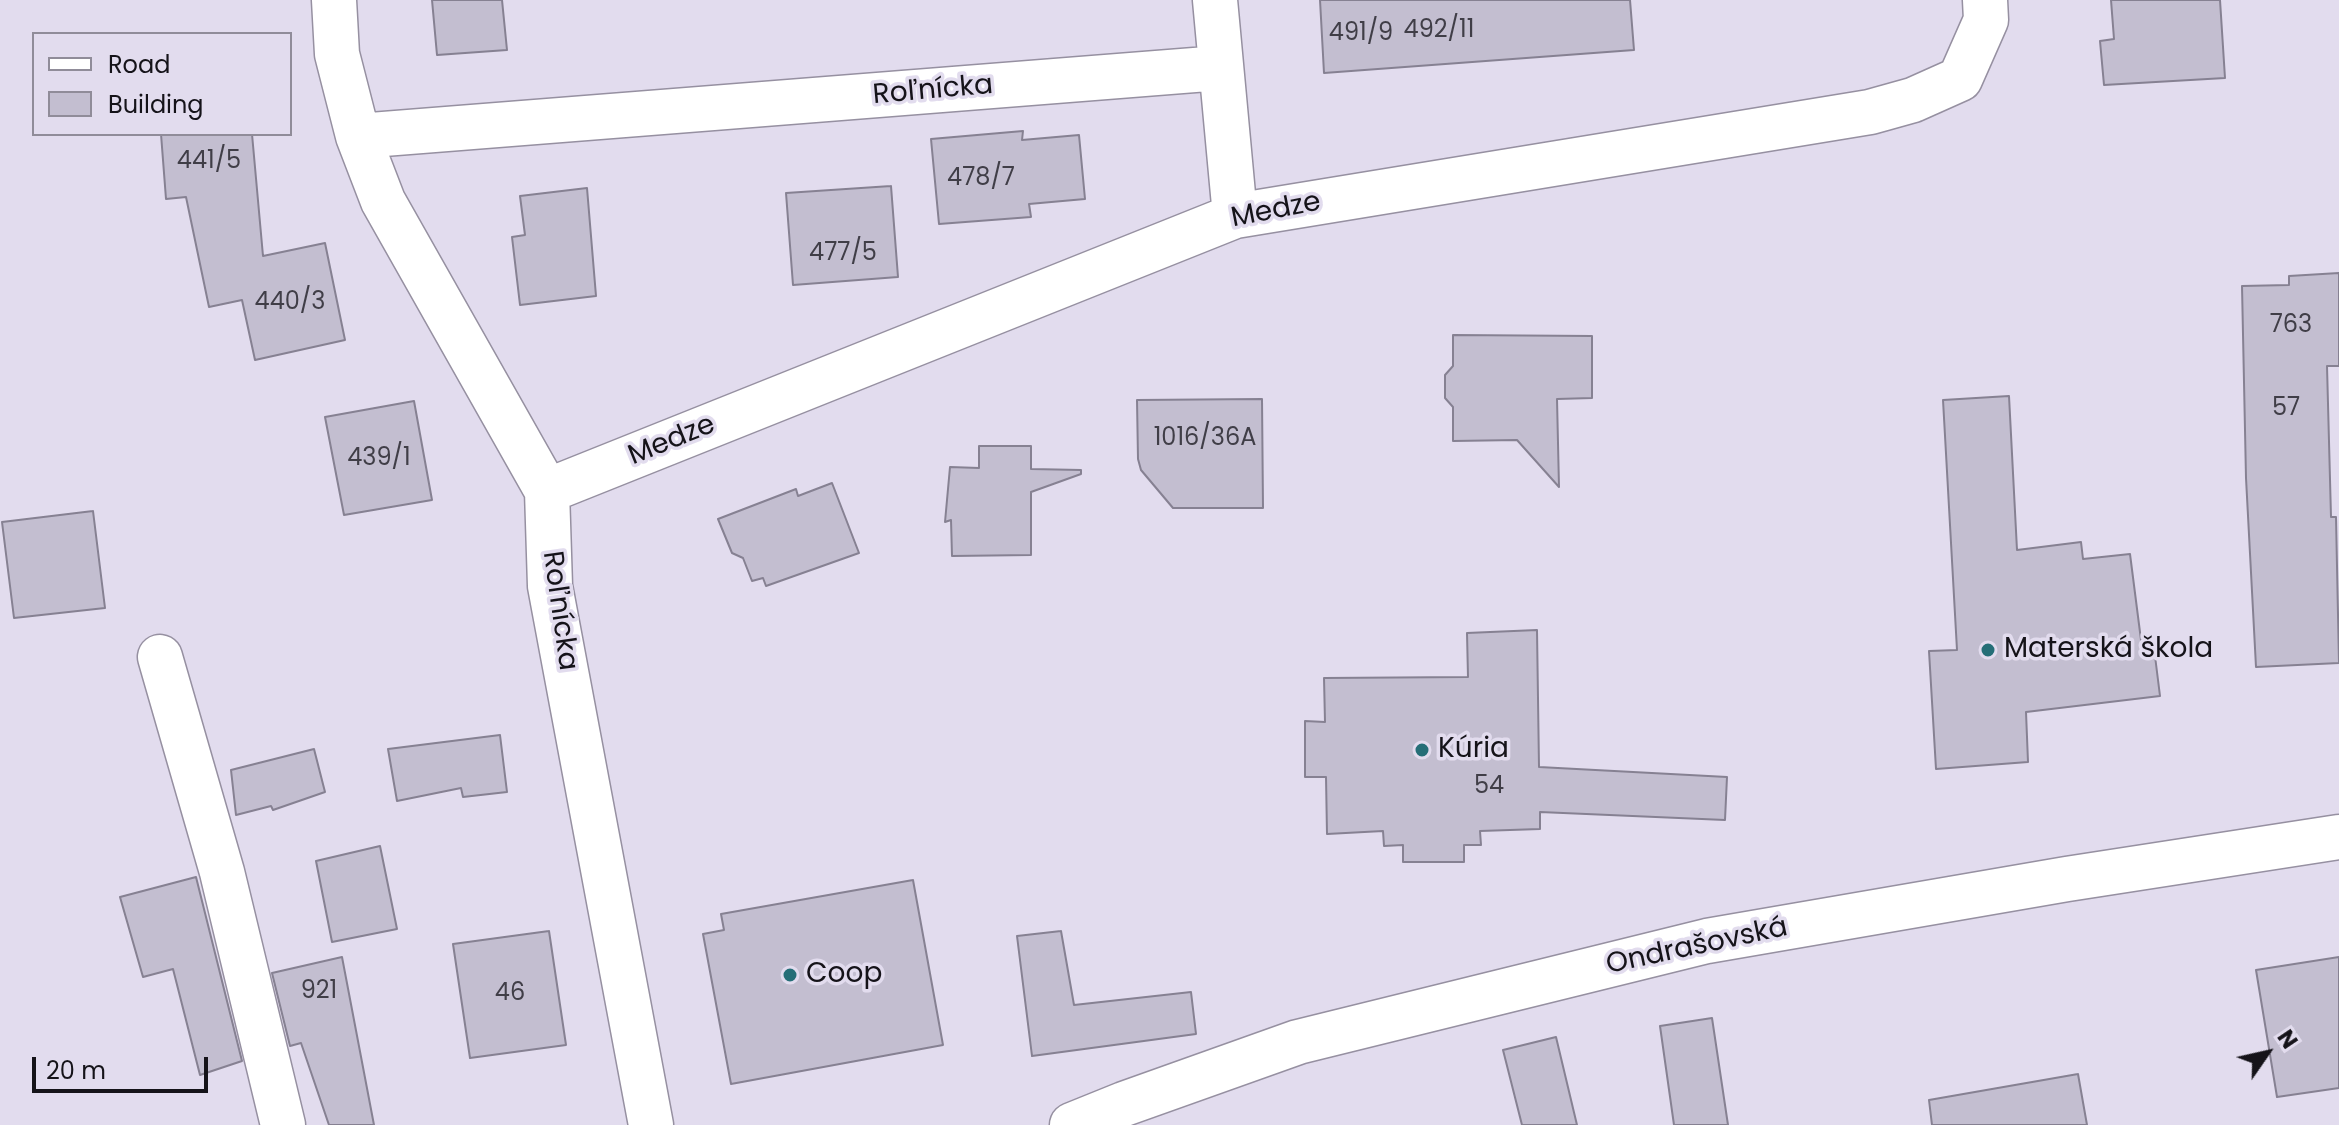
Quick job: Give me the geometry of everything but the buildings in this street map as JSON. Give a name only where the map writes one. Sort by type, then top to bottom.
[{"type":"street","name":"Roľnícka","points":[[334,0],[337,54],[358,136],[383,201],[547,491],[550,586],[651,1125]]},
{"type":"street","points":[[1215,0],[1235,216]]},
{"type":"street","name":"Medze","points":[[547,491],[1235,216],[1870,112],[1913,100],[1960,79],[1986,20],[1985,0]]},
{"type":"street","name":"Roľnícka","points":[[358,136],[1220,68]]},
{"type":"street","points":[[160,657],[222,872],[283,1125]]},
{"type":"street","name":"Ondrašovská","points":[[1072,1125],[1298,1042],[1707,941],[2067,879],[2339,837]]},
{"type":"place","name":"Materská škola","points":[[1988,650]]},
{"type":"place","name":"Kúria","points":[[1422,750]]},
{"type":"place","name":"Coop","points":[[790,975]]}]
